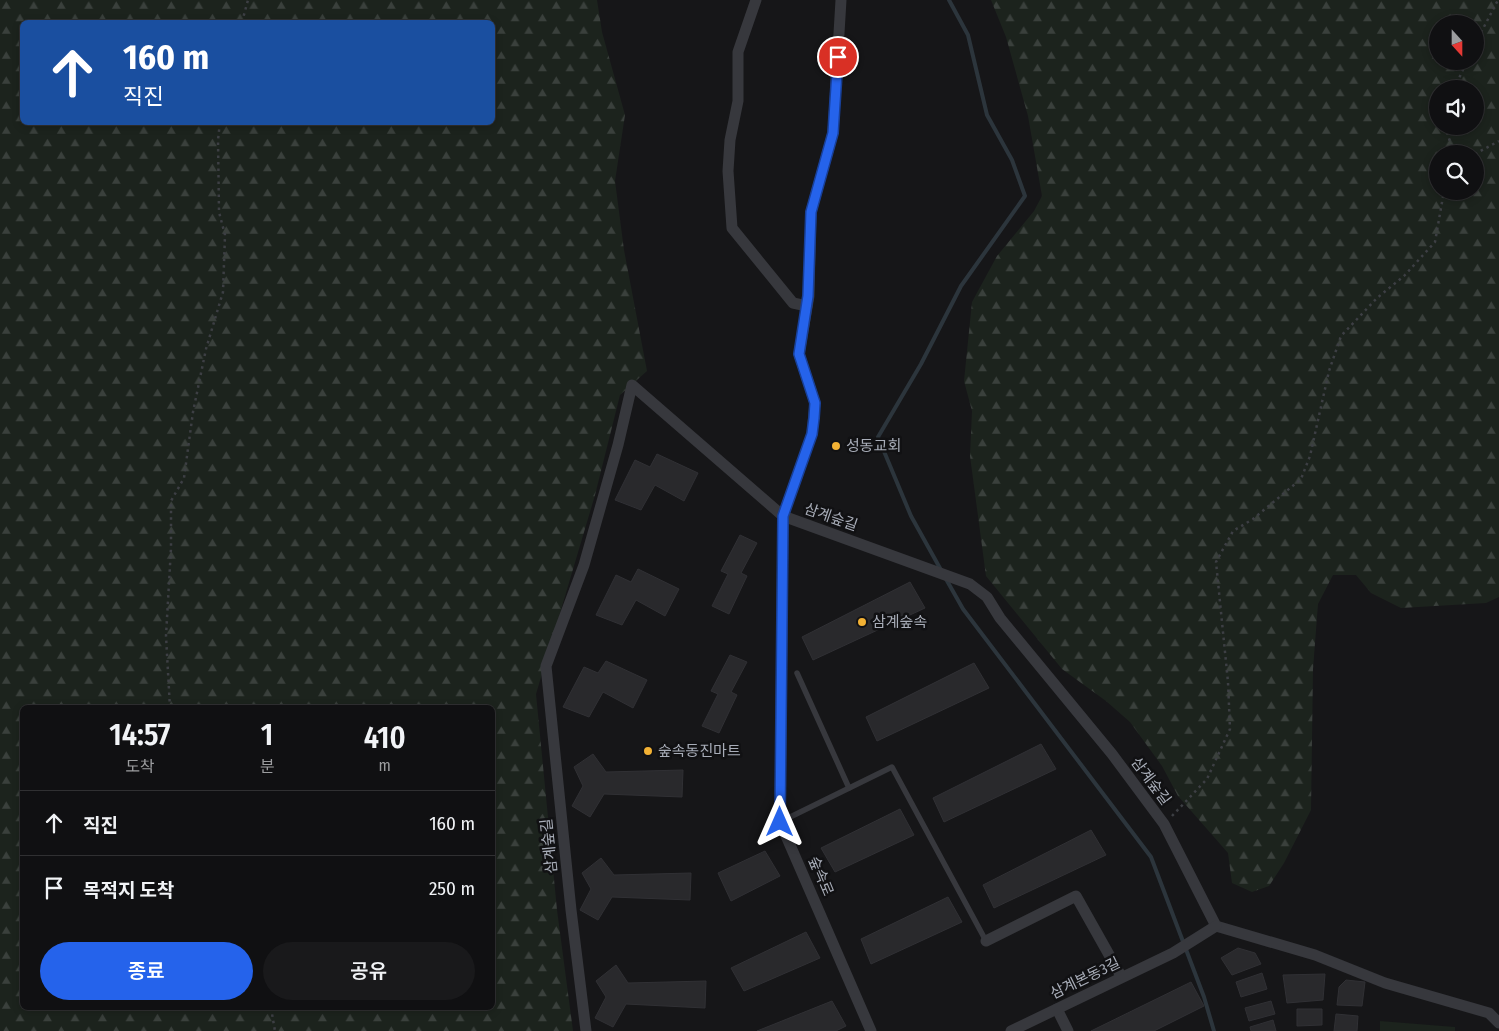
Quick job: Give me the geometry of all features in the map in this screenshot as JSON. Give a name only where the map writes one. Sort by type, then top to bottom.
[{"type":"street","points":[[756,0],[738,52],[738,101],[730,140],[728,171],[732,228],[793,303],[807,306]]},
{"type":"street","name":"숲속로","points":[[841,0],[833,133],[811,212],[807,306],[799,354],[815,403],[813,426],[783,516],[780,822],[871,1031]]},
{"type":"street","name":"삼계숲길","points":[[586,1031],[571,910],[546,666],[584,565],[618,445],[632,385],[783,516],[970,584],[987,597],[1000,618],[1112,754],[1164,824],[1216,926]]},
{"type":"street","points":[[986,940],[1076,896],[1121,976]]},
{"type":"street","points":[[1216,926],[1315,955],[1385,983],[1489,1013],[1499,1023]]},
{"type":"street","name":"삼계본동3길","points":[[1010,1031],[1121,976],[1173,953],[1202,937],[1216,926]]},
{"type":"street","points":[[1057,1008],[1068,1031]]},
{"type":"lane","points":[[797,673],[849,788]]},
{"type":"lane","points":[[780,822],[892,766],[986,940]]},
{"type":"path","points":[[243,20],[248,0]]},
{"type":"path","points":[[1484,27],[1498,0]]},
{"type":"path","points":[[170,705],[166,636],[171,548],[171,501],[184,478],[193,412],[204,358],[223,292],[225,235],[219,212],[218,140],[220,125]]},
{"type":"path","points":[[1484,149],[1499,141]]},
{"type":"path","points":[[1164,824],[1207,779],[1230,729],[1228,682],[1216,562],[1233,531],[1253,519],[1301,479],[1310,456],[1329,371],[1341,336],[1377,298],[1404,276],[1435,242],[1443,200]]},
{"type":"path","points":[[271,1010],[275,1031]]},
{"type":"green space","points":[[0,0],[597,0],[602,32],[625,115],[615,181],[624,250],[647,371],[620,395],[595,495],[536,694],[557,910],[573,1031],[0,1031]]},
{"type":"green space","points":[[991,0],[1499,0],[1499,597],[1486,603],[1401,608],[1371,593],[1356,575],[1333,575],[1318,604],[1313,669],[1311,810],[1284,863],[1269,886],[1252,892],[1232,883],[1228,853],[1178,796],[1162,766],[1130,722],[1106,701],[1062,669],[986,576],[970,456],[972,411],[964,381],[972,302],[997,256],[1034,211],[1042,196],[1028,116],[1006,37]]},
{"type":"green space","points":[[1380,1021],[1455,1027],[1455,1031],[1380,1031]]},
{"type":"building","points":[[657,454],[698,473],[684,501],[655,485],[641,510],[615,500],[635,460],[650,467]]},
{"type":"building","points":[[740,535],[757,543],[741,573],[747,576],[729,614],[712,606],[728,574],[721,571]]},
{"type":"building","points":[[638,569],[679,589],[665,616],[636,600],[622,625],[596,615],[616,575],[631,582]]},
{"type":"building","name":"삼계숲속","points":[[910,582],[925,608],[813,660],[802,637]]},
{"type":"building","points":[[730,655],[747,662],[731,692],[737,695],[719,733],[702,726],[718,694],[711,691]]},
{"type":"building","points":[[606,661],[647,680],[633,708],[603,692],[589,717],[563,707],[584,667],[598,673]]},
{"type":"building","points":[[974,663],[989,688],[877,741],[866,717]]},
{"type":"building","points":[[1041,744],[1056,769],[944,822],[933,798]]},
{"type":"building","points":[[593,754],[606,772],[683,770],[682,797],[604,794],[590,817],[572,806],[583,786],[574,767]]},
{"type":"building","points":[[900,809],[914,835],[835,872],[821,848]]},
{"type":"building","points":[[1091,830],[1106,855],[994,908],[983,885]]},
{"type":"building","points":[[765,851],[780,876],[731,901],[718,873]]},
{"type":"building","points":[[601,858],[614,875],[691,873],[690,900],[612,897],[598,920],[580,910],[591,889],[582,873]]},
{"type":"building","points":[[948,897],[962,922],[871,964],[861,939]]},
{"type":"building","points":[[806,932],[820,958],[744,991],[731,968]]},
{"type":"building","points":[[1238,948],[1255,953],[1261,964],[1232,975],[1221,958]]},
{"type":"building","points":[[616,965],[628,983],[706,981],[705,1008],[626,1004],[613,1027],[595,1018],[606,997],[596,981]]},
{"type":"building","points":[[1262,973],[1267,989],[1241,997],[1236,982]]},
{"type":"building","points":[[1325,974],[1323,1000],[1287,1003],[1283,975]]},
{"type":"building","points":[[1346,980],[1365,982],[1362,1006],[1337,1005],[1339,987]]},
{"type":"building","points":[[1191,982],[1204,1006],[1154,1031],[1091,1031]]},
{"type":"building","points":[[832,1001],[846,1026],[836,1031],[757,1031]]},
{"type":"building","points":[[1271,1001],[1275,1014],[1249,1021],[1245,1008]]},
{"type":"building","points":[[1297,1009],[1322,1009],[1322,1025],[1297,1026]]},
{"type":"building","points":[[1336,1014],[1358,1016],[1357,1031],[1334,1031]]},
{"type":"building","points":[[1273,1020],[1276,1031],[1251,1031],[1250,1027]]},
{"type":"waterway","points":[[941,570],[911,516],[878,437],[921,364],[961,286],[1025,196],[1012,160],[987,115],[968,35],[949,0]]},
{"type":"waterway","points":[[946,579],[963,609],[1151,857],[1204,997],[1214,1031]]},
{"type":"place","name":"성동교회","points":[[836,446]]},
{"type":"place","name":"삼계숲속","points":[[862,622]]},
{"type":"place","name":"숲속동진마트","points":[[648,751]]},
{"type":"route","points":[[780,822],[783,516],[812,434],[814,418],[815,403],[799,354],[808,296],[811,212],[833,133],[838,57]]}]
